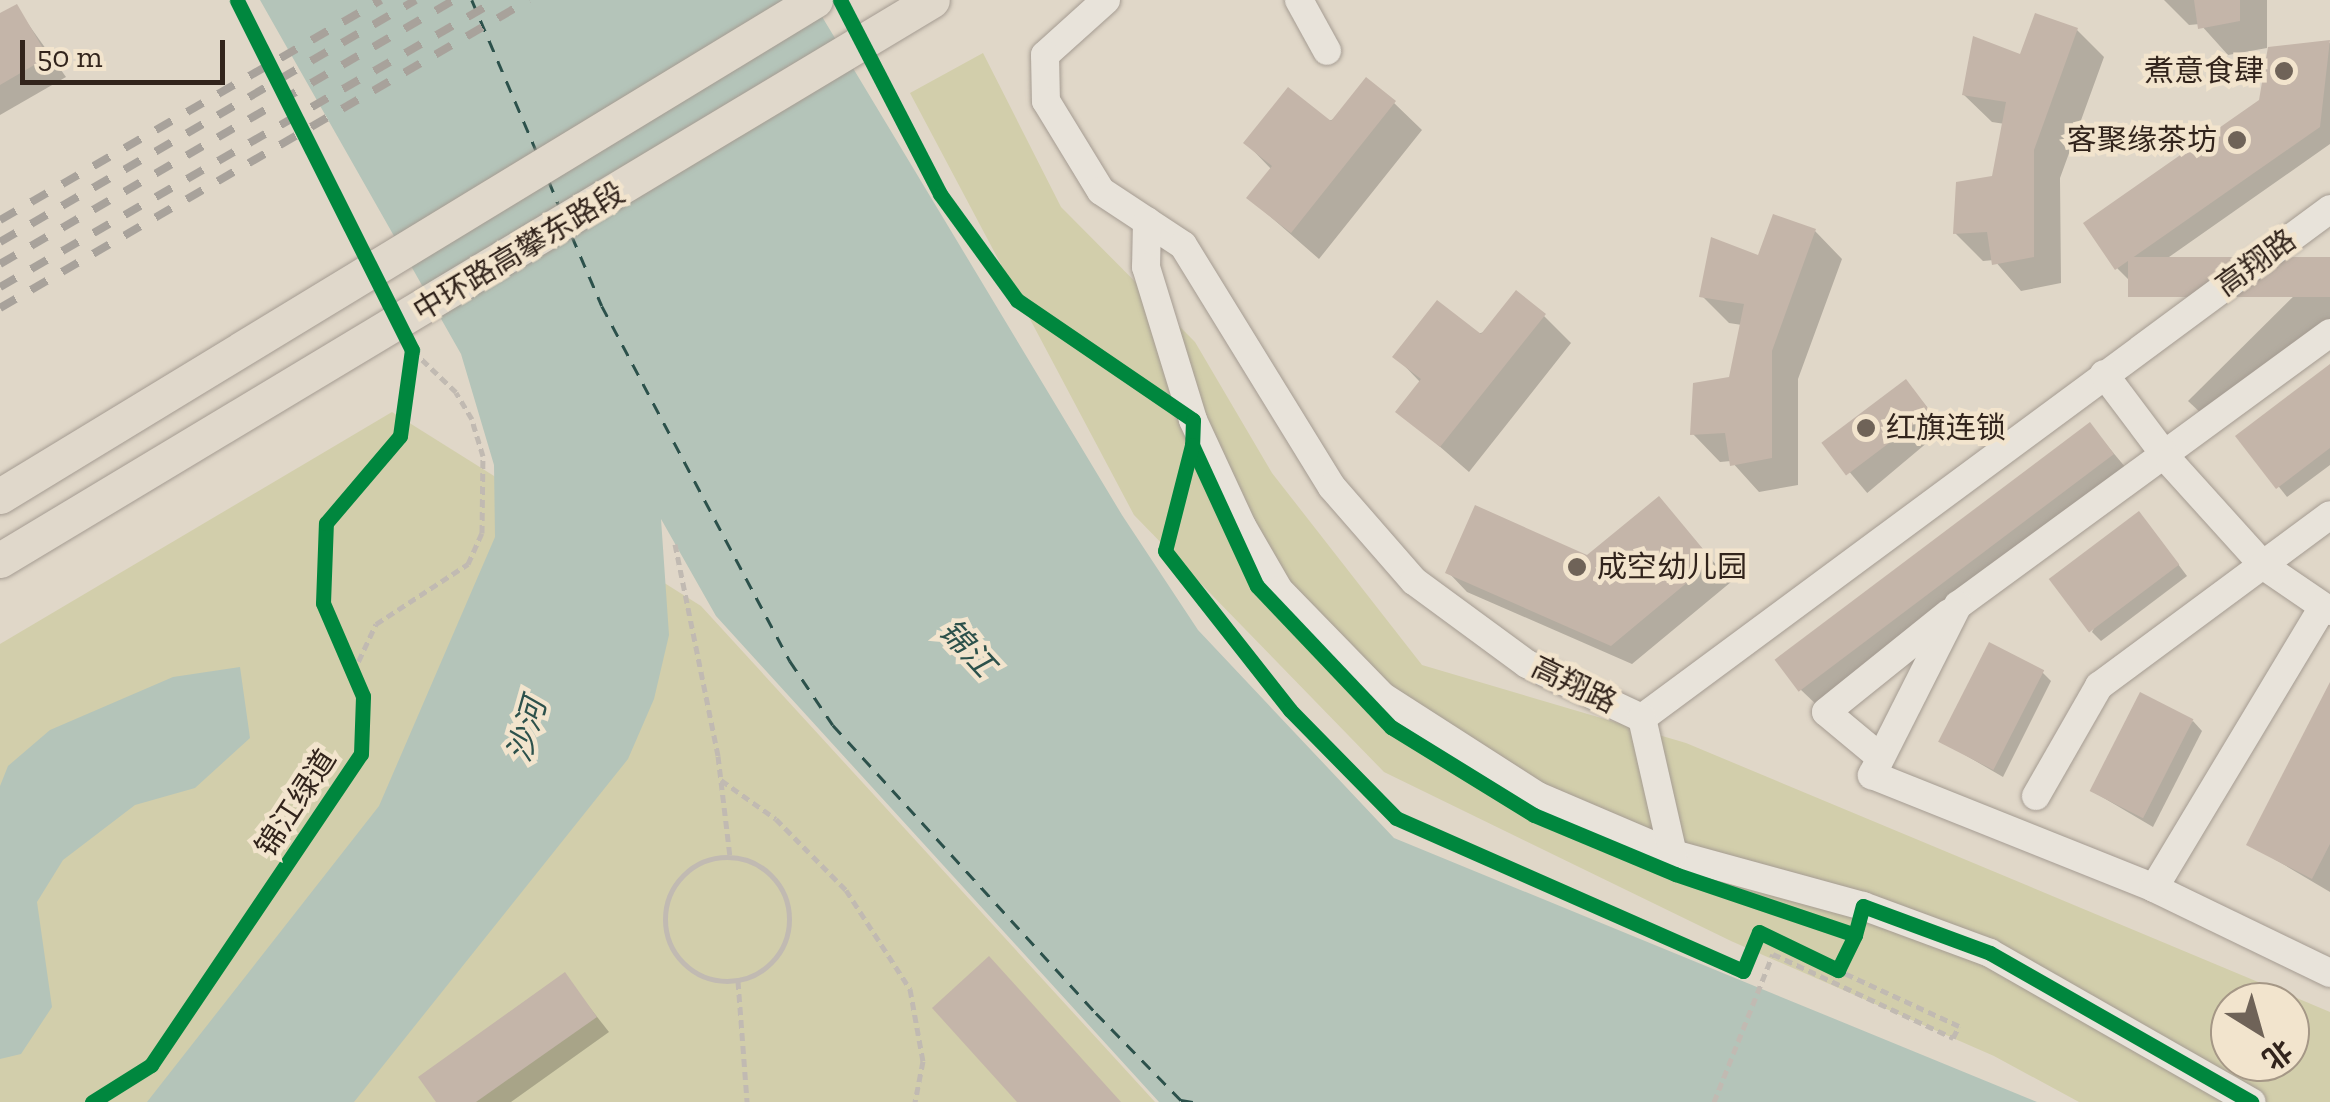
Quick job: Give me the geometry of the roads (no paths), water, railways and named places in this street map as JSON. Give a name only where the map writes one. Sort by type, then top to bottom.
[{"type":"main road","name":"中环路高攀东路段","points":[[0,496],[814,0]]},
{"type":"main road","name":"中环路高攀东路段","points":[[0,560],[323,372],[930,1]]},
{"type":"street","name":"高翔路","points":[[1106,0],[1045,56],[1046,101],[1102,192],[1183,245],[1332,488],[1414,581],[1527,664],[1642,718],[2330,209]]},
{"type":"street","points":[[1300,0],[1327,50]]},
{"type":"street","points":[[1147,221],[1146,268],[1193,420],[1279,590],[1382,696],[1538,796],[1673,854],[1863,906],[1990,953],[2250,1102]]},
{"type":"street","points":[[1880,758],[1826,712],[1958,605],[2330,334]]},
{"type":"street","points":[[2104,374],[2165,456],[2264,566],[2327,609],[2154,888]]},
{"type":"street","points":[[2036,796],[2099,686],[2330,515]]},
{"type":"street","points":[[1958,605],[1872,775],[2154,888],[2330,973]]},
{"type":"street","points":[[1642,718],[1673,854]]},
{"type":"water","points":[[260,0],[812,0],[1122,515],[1198,630],[1394,838],[2037,1102],[1159,1102],[716,616],[661,519],[669,635],[654,699],[628,759],[354,1102],[147,1102],[379,806],[495,537],[494,465],[461,354]]},
{"type":"water","points":[[240,667],[250,738],[195,788],[135,805],[63,860],[37,902],[52,1007],[21,1054],[0,1059],[0,786],[8,766],[50,730],[173,677]]},
{"type":"railway","points":[[0,220],[381,0]]},
{"type":"railway","points":[[0,242],[416,0]]},
{"type":"railway","points":[[0,264],[454,0]]},
{"type":"railway","points":[[0,287],[497,0]]},
{"type":"railway","points":[[0,308],[529,0]]},
{"type":"place","name":"煮意食肆","points":[[2284,71]]},
{"type":"place","name":"客聚缘茶坊","points":[[2237,140]]},
{"type":"place","name":"红旗连锁","points":[[1866,428]]},
{"type":"place","name":"成空幼儿园","points":[[1577,567]]},
{"type":"water label","name":"锦江","points":[[967,648]]},
{"type":"water label","name":"沙河","points":[[527,730]]}]
